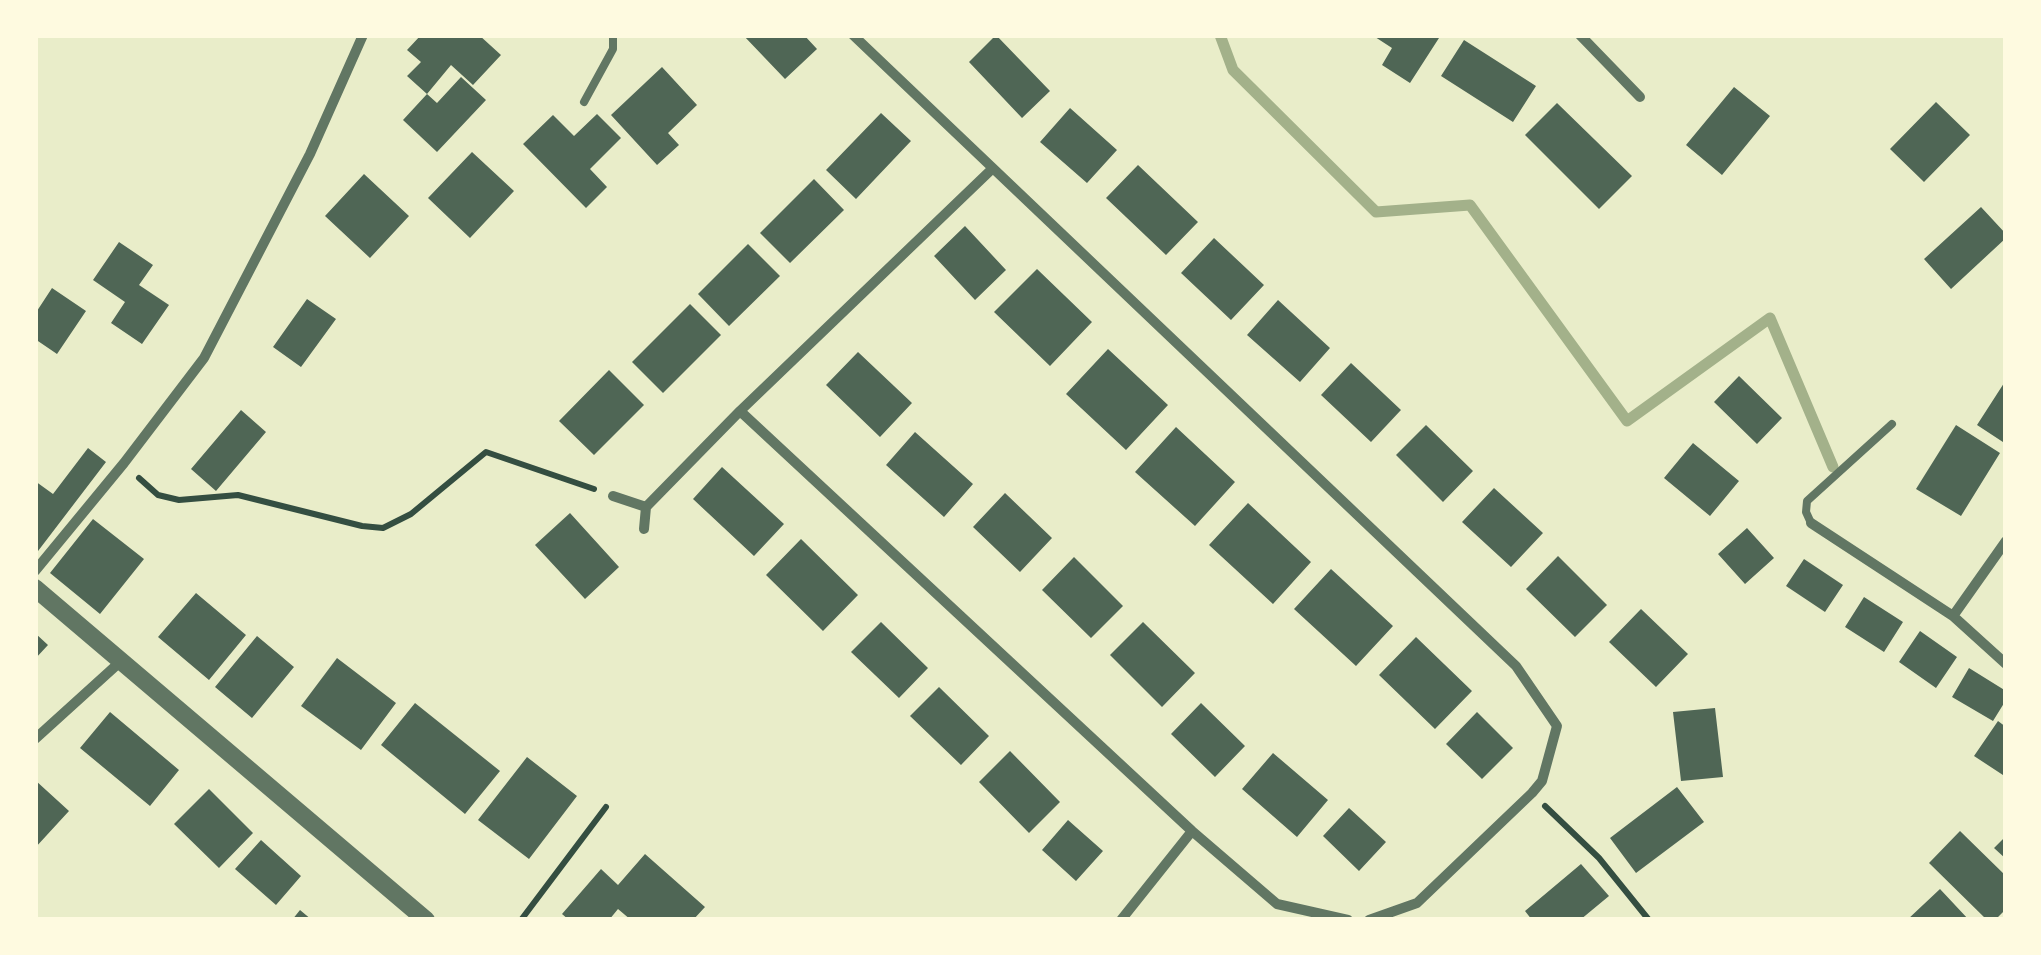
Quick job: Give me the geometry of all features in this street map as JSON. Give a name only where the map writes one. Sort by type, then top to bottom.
[{"type":"street","points":[[35,571],[204,358],[310,154],[363,35]]},
{"type":"street","points":[[853,35],[1516,666],[1556,726],[1542,781],[1532,793],[1416,903],[1369,920]]},
{"type":"street","points":[[1580,35],[1640,96]]},
{"type":"street","points":[[644,529],[646,507],[992,169]]},
{"type":"street","points":[[740,411],[1192,831],[1278,904],[1348,920]]},
{"type":"street","points":[[613,496],[646,507]]},
{"type":"street","points":[[1810,523],[1953,616],[2006,664]]},
{"type":"street","points":[[1953,616],[2006,541]]},
{"type":"street","points":[[35,588],[426,920]]},
{"type":"street","points":[[35,739],[120,662]]},
{"type":"street","points":[[1121,920],[1192,831]]},
{"type":"lane","points":[[584,102],[613,49],[613,35]]},
{"type":"lane","points":[[1810,523],[1806,500],[1892,424]]},
{"type":"path","points":[[124,463],[158,495],[179,500],[238,495],[383,528],[411,514],[486,452],[613,496]]},
{"type":"path","points":[[1532,793],[1599,858],[1648,920]]},
{"type":"path","points":[[521,920],[606,807]]},
{"type":"building","points":[[421,35],[479,35],[501,55],[473,85],[451,65],[427,94],[407,76],[421,62],[407,50]]},
{"type":"building","points":[[743,35],[804,35],[817,49],[785,79]]},
{"type":"building","points":[[996,35],[1050,91],[1022,118],[969,62]]},
{"type":"building","points":[[1372,35],[1439,38],[1410,83],[1382,65],[1392,48]]},
{"type":"building","points":[[1464,40],[1536,86],[1513,122],[1441,76]]},
{"type":"building","points":[[662,67],[697,105],[668,133],[679,145],[657,165],[611,115]]},
{"type":"building","points":[[461,77],[486,100],[437,152],[403,120],[427,94],[437,103]]},
{"type":"building","points":[[1734,87],[1770,116],[1722,175],[1686,145]]},
{"type":"building","points":[[1936,102],[1970,135],[1924,182],[1890,149]]},
{"type":"building","points":[[1557,103],[1632,176],[1599,209],[1525,135]]},
{"type":"building","points":[[1070,108],[1117,150],[1087,183],[1040,142]]},
{"type":"building","points":[[881,113],[911,141],[856,199],[826,170]]},
{"type":"building","points":[[597,114],[621,138],[590,169],[607,187],[586,208],[523,144],[553,115],[574,136]]},
{"type":"building","points":[[472,152],[514,191],[470,238],[428,198]]},
{"type":"building","points":[[1138,165],[1198,222],[1166,255],[1106,198]]},
{"type":"building","points":[[364,174],[409,216],[370,258],[325,216]]},
{"type":"building","points":[[814,179],[844,210],[790,263],[760,233]]},
{"type":"building","points":[[1981,207],[2006,238],[1951,289],[1924,259]]},
{"type":"building","points":[[965,226],[1006,270],[975,300],[934,256]]},
{"type":"building","points":[[1214,238],[1264,285],[1231,320],[1181,273]]},
{"type":"building","points":[[119,242],[153,265],[139,285],[169,305],[142,344],[111,323],[125,302],[93,280]]},
{"type":"building","points":[[748,244],[780,276],[729,326],[698,294]]},
{"type":"building","points":[[1037,269],[1092,322],[1050,366],[994,312]]},
{"type":"building","points":[[52,288],[86,311],[57,354],[35,339],[35,314]]},
{"type":"building","points":[[307,299],[336,319],[301,367],[273,347]]},
{"type":"building","points":[[1278,300],[1330,348],[1300,382],[1247,335]]},
{"type":"building","points":[[690,304],[721,335],[663,393],[632,362]]},
{"type":"building","points":[[1108,349],[1168,405],[1126,450],[1066,394]]},
{"type":"building","points":[[858,352],[912,403],[880,437],[826,385]]},
{"type":"building","points":[[1351,363],[1401,410],[1371,442],[1321,395]]},
{"type":"building","points":[[609,370],[644,405],[594,455],[559,421]]},
{"type":"building","points":[[1739,376],[1782,418],[1757,444],[1714,402]]},
{"type":"building","points":[[2006,380],[2006,444],[1977,425]]},
{"type":"building","points":[[241,410],[266,432],[216,491],[191,469]]},
{"type":"building","points":[[1426,425],[1473,471],[1443,502],[1396,455]]},
{"type":"building","points":[[1956,425],[2000,453],[1961,516],[1916,489]]},
{"type":"building","points":[[1176,427],[1235,482],[1195,526],[1135,472]]},
{"type":"building","points":[[915,432],[973,484],[944,517],[886,465]]},
{"type":"building","points":[[1693,443],[1739,481],[1710,516],[1664,478]]},
{"type":"building","points":[[88,448],[106,462],[35,555],[35,481],[53,494]]},
{"type":"building","points":[[722,467],[784,524],[754,556],[693,499]]},
{"type":"building","points":[[1494,488],[1543,533],[1511,567],[1462,522]]},
{"type":"building","points":[[1005,493],[1052,538],[1020,572],[973,527]]},
{"type":"building","points":[[1248,503],[1311,562],[1273,604],[1209,545]]},
{"type":"building","points":[[570,513],[619,567],[585,599],[535,545]]},
{"type":"building","points":[[93,519],[144,559],[100,614],[50,573]]},
{"type":"building","points":[[1747,528],[1774,558],[1745,584],[1718,554]]},
{"type":"building","points":[[801,539],[858,595],[823,631],[766,575]]},
{"type":"building","points":[[1558,556],[1607,605],[1575,637],[1526,589]]},
{"type":"building","points":[[1074,557],[1123,606],[1091,638],[1042,590]]},
{"type":"building","points":[[1804,559],[1843,585],[1825,612],[1786,586]]},
{"type":"building","points":[[1331,569],[1393,626],[1356,666],[1294,609]]},
{"type":"building","points":[[196,593],[246,635],[209,680],[158,637]]},
{"type":"building","points":[[1864,597],[1903,622],[1884,652],[1845,627]]},
{"type":"building","points":[[1641,609],[1688,654],[1656,687],[1609,642]]},
{"type":"building","points":[[881,622],[928,668],[899,698],[851,652]]},
{"type":"building","points":[[1143,622],[1195,673],[1162,707],[1110,655]]},
{"type":"building","points":[[1920,631],[1957,657],[1936,688],[1899,662]]},
{"type":"building","points":[[35,633],[48,645],[35,659]]},
{"type":"building","points":[[257,636],[294,667],[252,718],[215,687]]},
{"type":"building","points":[[1416,637],[1472,691],[1435,729],[1379,675]]},
{"type":"building","points":[[337,658],[396,703],[361,750],[301,706]]},
{"type":"building","points":[[1969,668],[2006,691],[2006,700],[1993,721],[1952,697]]},
{"type":"building","points":[[939,687],[989,736],[961,765],[910,716]]},
{"type":"building","points":[[415,703],[500,771],[465,814],[381,745]]},
{"type":"building","points":[[1201,703],[1245,746],[1215,777],[1171,734]]},
{"type":"building","points":[[1715,708],[1723,777],[1681,781],[1673,712]]},
{"type":"building","points":[[110,712],[179,770],[150,806],[80,748]]},
{"type":"building","points":[[1477,712],[1513,748],[1482,779],[1446,744]]},
{"type":"building","points":[[1998,721],[2006,727],[2006,777],[1974,756]]},
{"type":"building","points":[[1010,751],[1060,802],[1029,833],[979,782]]},
{"type":"building","points":[[1273,753],[1328,800],[1297,837],[1242,789]]},
{"type":"building","points":[[527,757],[577,796],[529,859],[478,820]]},
{"type":"building","points":[[35,780],[69,811],[35,848]]},
{"type":"building","points":[[1677,787],[1704,822],[1636,873],[1610,838]]},
{"type":"building","points":[[209,789],[253,833],[219,868],[174,824]]},
{"type":"building","points":[[1349,808],[1386,842],[1359,871],[1323,836]]},
{"type":"building","points":[[1068,820],[1103,851],[1076,881],[1042,850]]},
{"type":"building","points":[[1960,831],[2006,876],[2006,909],[1995,920],[1987,920],[1929,863]]},
{"type":"building","points":[[2006,836],[2006,859],[1994,848]]},
{"type":"building","points":[[261,840],[301,876],[276,905],[235,869]]},
{"type":"building","points":[[645,854],[705,907],[693,920],[631,920],[618,909],[609,920],[569,920],[562,914],[601,869],[618,885]]},
{"type":"building","points":[[1581,864],[1609,896],[1580,920],[1532,920],[1525,911]]},
{"type":"building","points":[[1940,889],[1969,920],[1907,920]]},
{"type":"building","points":[[300,910],[312,920],[292,920]]},
{"type":"waterway","points":[[1220,35],[1233,70],[1376,212],[1470,205],[1627,421],[1770,318],[1833,467]]}]
